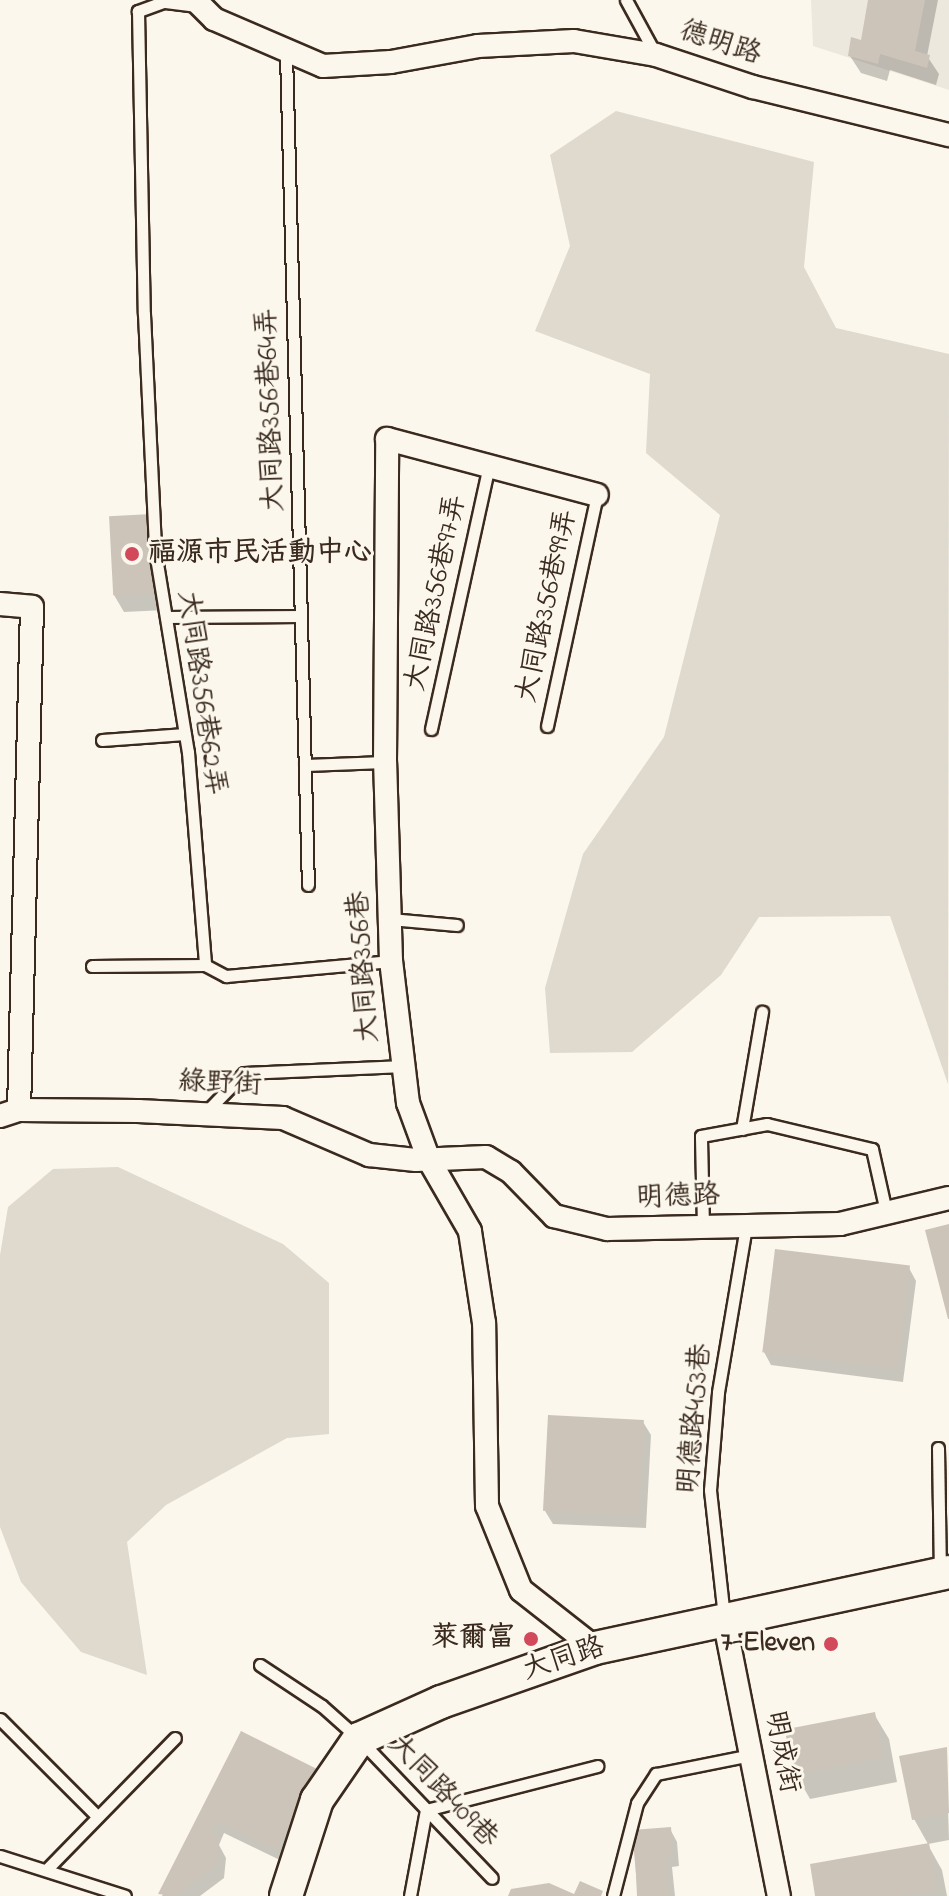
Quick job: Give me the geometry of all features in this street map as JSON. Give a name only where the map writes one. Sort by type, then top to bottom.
[{"type":"street","name":"德明路","points":[[196,3],[286,53],[323,66],[391,62],[478,46],[574,41],[656,55],[753,87],[949,135]]},
{"type":"street","name":"大同路356巷","points":[[595,1648],[521,1590],[487,1506],[484,1323],[470,1231],[429,1160],[408,1103],[391,961],[385,762],[387,439],[597,495]]},
{"type":"street","points":[[0,604],[32,607],[10,1113]]},
{"type":"street","name":"綠野街","points":[[10,1113],[205,1113],[283,1118],[369,1155],[429,1160]]},
{"type":"street","name":"明德路","points":[[429,1160],[486,1157],[511,1172],[554,1216],[594,1226],[654,1232],[703,1226],[840,1224],[887,1217],[949,1198]]},
{"type":"street","name":"大同路","points":[[359,1739],[441,1702],[595,1648],[945,1573]]},
{"type":"street","name":"明成街","points":[[724,1619],[779,1896]]},
{"type":"street","points":[[286,1896],[317,1800],[359,1739]]},
{"type":"lane","points":[[626,0],[656,55]]},
{"type":"lane","name":"大同路356巷62弄","points":[[196,3],[163,2],[138,11],[144,329],[155,551],[185,734],[205,965]]},
{"type":"lane","name":"大同路356巷64弄","points":[[286,53],[308,885]]},
{"type":"lane","name":"大同路356巷97弄","points":[[431,729],[489,466]]},
{"type":"lane","name":"大同路356巷99弄","points":[[547,726],[597,495]]},
{"type":"lane","points":[[166,617],[301,616]]},
{"type":"lane","points":[[102,740],[185,734]]},
{"type":"lane","points":[[305,765],[385,762]]},
{"type":"lane","points":[[390,919],[457,925]]},
{"type":"lane","points":[[92,966],[205,965],[226,976],[391,961]]},
{"type":"lane","points":[[742,1129],[762,1012]]},
{"type":"lane","points":[[205,1113],[244,1073],[404,1066]]},
{"type":"lane","points":[[703,1226],[701,1136],[767,1124],[872,1149],[887,1217]]},
{"type":"lane","name":"明德路453巷","points":[[724,1619],[710,1490],[718,1392],[746,1225]]},
{"type":"lane","points":[[938,1448],[945,1573]]},
{"type":"lane","name":"大同路409巷","points":[[260,1665],[322,1706],[359,1739],[492,1878]]},
{"type":"lane","points":[[0,1719],[97,1816]]},
{"type":"lane","points":[[47,1869],[175,1738]]},
{"type":"lane","points":[[613,1896],[637,1803],[656,1774],[751,1755]]},
{"type":"lane","points":[[410,1896],[426,1810],[597,1766]]},
{"type":"lane","points":[[0,1856],[125,1896]]},
{"type":"shaded area","points":[[811,0],[949,0],[949,90],[813,46]]},
{"type":"shaded area","points":[[616,111],[814,162],[804,267],[836,328],[949,354],[948,1084],[890,916],[759,917],[721,975],[632,1052],[550,1053],[545,988],[583,854],[664,737],[720,515],[646,453],[650,374],[535,331],[570,246],[550,155]]},
{"type":"shaded area","points":[[118,1167],[283,1244],[329,1283],[329,1434],[287,1438],[166,1505],[127,1542],[147,1675],[81,1652],[21,1582],[0,1527],[0,1255],[8,1207],[53,1169]]},
{"type":"building","points":[[868,0],[925,0],[915,51],[930,55],[927,68],[880,54],[878,64],[848,56],[851,37],[861,40]]},
{"type":"building","name":"福源市民活動中心","points":[[152,514],[156,593],[113,595],[109,516]]},
{"type":"building","points":[[949,1224],[949,1319],[948,1319],[925,1230]]},
{"type":"building","points":[[775,1249],[910,1266],[897,1369],[762,1352]]},
{"type":"building","points":[[548,1415],[644,1420],[639,1516],[543,1511]]},
{"type":"building","points":[[875,1712],[884,1757],[793,1775],[785,1730]]},
{"type":"building","points":[[241,1731],[317,1769],[277,1850],[217,1821],[212,1830],[219,1843],[217,1864],[175,1896],[158,1894]]},
{"type":"building","points":[[947,1747],[949,1813],[912,1820],[899,1756]]},
{"type":"building","points":[[671,1827],[673,1854],[666,1854],[669,1896],[638,1896],[632,1830]]},
{"type":"building","points":[[929,1843],[937,1889],[896,1896],[815,1896],[810,1864]]},
{"type":"building","points":[[580,1881],[603,1891],[601,1896],[508,1896],[511,1889],[549,1883],[574,1894]]},
{"type":"place","name":"福源市民活動中心","points":[[132,554]]},
{"type":"place","name":"萊爾富","points":[[531,1639]]},
{"type":"place","name":"7-Eleven","points":[[831,1644]]}]
